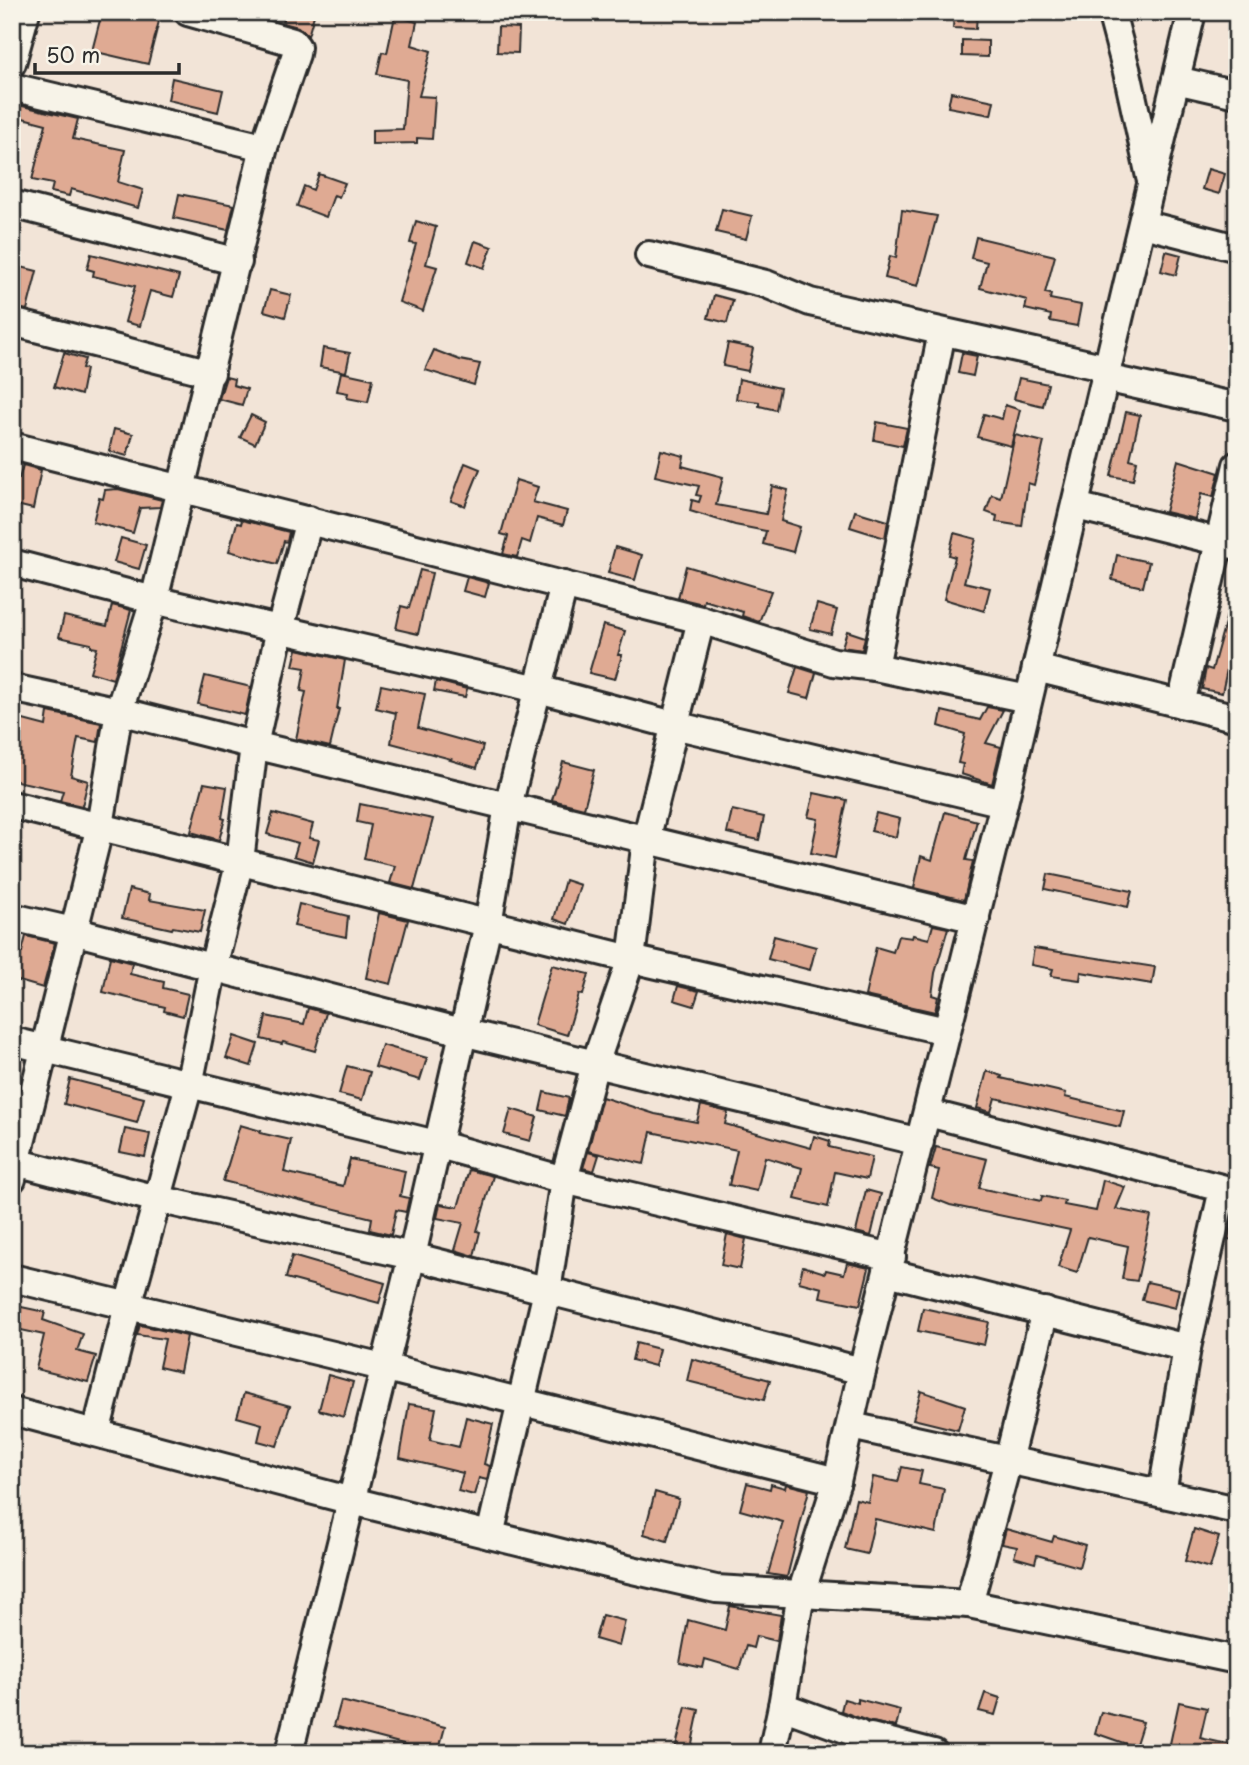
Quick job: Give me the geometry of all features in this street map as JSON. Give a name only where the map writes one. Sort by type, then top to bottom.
[{"type":"street","points":[[12,63],[26,12]]},
{"type":"street","points":[[188,12],[236,18],[293,42],[297,47],[296,54],[264,147],[154,600],[119,710],[100,826],[14,1168],[412,1256],[862,1371]]},
{"type":"street","points":[[1111,12],[1152,185]]},
{"type":"street","points":[[772,1753],[801,1594],[837,1481],[851,1426],[862,1371],[976,919],[1076,506],[1192,12]]},
{"type":"street","points":[[1176,80],[1237,94]]},
{"type":"street","points":[[12,88],[264,147]]},
{"type":"street","points":[[12,204],[238,262]]},
{"type":"street","points":[[1143,224],[1237,248]]},
{"type":"street","points":[[649,254],[766,284],[810,303],[942,332],[1237,407]]},
{"type":"street","points":[[12,321],[211,373]]},
{"type":"street","points":[[875,667],[942,332]]},
{"type":"street","points":[[12,446],[183,487],[701,620],[834,662],[875,667],[1028,699]]},
{"type":"street","points":[[1181,704],[1228,544],[1237,465]]},
{"type":"street","points":[[1076,506],[1228,544]]},
{"type":"street","points":[[96,1433],[189,1085],[213,967],[240,861],[254,745],[280,629],[309,520]]},
{"type":"street","points":[[12,563],[154,600],[1004,803]]},
{"type":"street","points":[[289,1753],[412,1256],[488,923],[508,806],[564,585]]},
{"type":"street","points":[[490,1535],[547,1291],[564,1180],[595,1064],[631,959],[646,839],[701,620]]},
{"type":"street","points":[[1036,668],[1237,718]]},
{"type":"street","points":[[12,688],[119,710],[976,919]]},
{"type":"street","points":[[12,806],[631,959],[946,1031]]},
{"type":"street","points":[[12,917],[74,930],[462,1032],[920,1142]]},
{"type":"street","points":[[12,1041],[436,1144],[890,1264],[1045,1311],[1187,1348]]},
{"type":"street","points":[[928,1113],[1230,1190],[1187,1348],[1162,1493]]},
{"type":"street","points":[[12,1278],[522,1401],[837,1481]]},
{"type":"street","points":[[969,1604],[1045,1311]]},
{"type":"street","points":[[12,1411],[352,1501],[716,1589],[969,1604],[1237,1660]]},
{"type":"street","points":[[851,1426],[1237,1510]]},
{"type":"street","points":[[782,1706],[859,1734],[934,1753]]},
{"type":"street","points":[[859,1734],[888,1753]]},
{"type":"building","points":[[102,12],[127,12],[159,21],[148,64],[92,51]]},
{"type":"building","points":[[286,12],[315,12],[308,36],[298,27],[283,23]]},
{"type":"building","points":[[954,12],[977,12],[976,29],[953,28]]},
{"type":"building","points":[[395,16],[417,22],[412,45],[431,51],[419,96],[435,97],[432,139],[417,138],[417,143],[372,144],[372,130],[403,129],[407,80],[377,74],[382,52],[387,53]]},
{"type":"building","points":[[498,27],[519,28],[518,53],[497,52]]},
{"type":"building","points":[[962,40],[988,41],[988,57],[962,56]]},
{"type":"building","points":[[172,78],[223,90],[218,112],[168,100]]},
{"type":"building","points":[[951,92],[994,101],[991,115],[948,107]]},
{"type":"building","points":[[18,105],[78,119],[73,139],[125,150],[118,182],[143,190],[138,208],[71,189],[69,196],[51,192],[53,184],[32,180],[46,124],[15,116]]},
{"type":"building","points":[[1208,169],[1225,174],[1219,194],[1202,189]]},
{"type":"building","points":[[319,174],[345,183],[339,197],[334,195],[326,217],[297,206],[304,186],[313,190]]},
{"type":"building","points":[[179,194],[234,205],[228,230],[174,218]]},
{"type":"building","points":[[722,209],[752,216],[746,239],[716,232]]},
{"type":"building","points":[[902,210],[937,216],[918,286],[885,278],[890,256],[896,258]]},
{"type":"building","points":[[416,221],[436,227],[426,264],[437,267],[423,311],[399,302],[416,244],[410,243]]},
{"type":"building","points":[[976,237],[1055,256],[1045,293],[1051,294],[1050,299],[1081,305],[1077,326],[1050,321],[1051,315],[1025,309],[1027,300],[980,288],[987,262],[971,258]]},
{"type":"building","points":[[475,241],[492,247],[484,268],[468,262]]},
{"type":"building","points":[[1166,251],[1181,255],[1176,275],[1161,271]]},
{"type":"building","points":[[91,254],[179,276],[173,297],[150,291],[140,326],[125,322],[135,286],[93,276],[94,271],[87,269]]},
{"type":"building","points":[[17,266],[37,271],[27,310],[12,307],[12,283]]},
{"type":"building","points":[[270,290],[291,295],[285,317],[264,311]]},
{"type":"building","points":[[714,295],[733,300],[727,323],[708,318]]},
{"type":"building","points":[[728,343],[753,348],[748,371],[723,366]]},
{"type":"building","points":[[323,348],[350,353],[346,372],[320,367]]},
{"type":"building","points":[[434,350],[480,364],[474,385],[425,370]]},
{"type":"building","points":[[64,353],[85,359],[81,395],[54,387]]},
{"type":"building","points":[[962,353],[977,356],[973,376],[958,373]]},
{"type":"building","points":[[341,372],[373,379],[368,402],[347,398],[348,393],[337,391]]},
{"type":"building","points":[[226,377],[234,379],[233,385],[247,389],[242,405],[219,399]]},
{"type":"building","points":[[1019,378],[1048,384],[1043,406],[1014,399]]},
{"type":"building","points":[[739,379],[780,388],[776,410],[759,406],[759,402],[736,399]]},
{"type":"building","points":[[1005,405],[1020,410],[1011,446],[977,437],[984,414],[1002,419]]},
{"type":"building","points":[[1126,412],[1140,415],[1130,459],[1137,461],[1133,480],[1111,476]]},
{"type":"building","points":[[251,415],[265,422],[255,444],[240,437]]},
{"type":"building","points":[[877,422],[907,428],[903,446],[874,440]]},
{"type":"building","points":[[114,429],[133,434],[127,456],[109,451]]},
{"type":"building","points":[[1015,435],[1044,442],[1034,485],[1028,483],[1022,526],[996,522],[997,516],[986,512],[992,495],[1001,498]]},
{"type":"building","points":[[661,450],[684,456],[682,466],[723,477],[716,505],[766,514],[772,486],[788,490],[781,521],[800,527],[793,552],[763,544],[766,531],[690,511],[692,500],[699,502],[701,496],[696,495],[699,486],[655,476]]},
{"type":"building","points":[[1178,460],[1219,473],[1213,497],[1201,494],[1195,519],[1165,512]]},
{"type":"building","points":[[465,463],[480,469],[465,506],[451,501]]},
{"type":"building","points":[[23,465],[41,470],[33,509],[12,504],[12,478],[19,479]]},
{"type":"building","points":[[516,480],[538,487],[533,502],[567,511],[563,525],[537,518],[530,543],[522,540],[517,557],[503,554],[508,536],[501,534]]},
{"type":"building","points":[[118,489],[162,500],[160,507],[140,508],[133,533],[93,522],[99,498],[103,499],[105,490]]},
{"type":"building","points":[[855,511],[888,521],[885,538],[850,527]]},
{"type":"building","points":[[242,520],[289,532],[277,564],[229,551],[237,523],[241,524]]},
{"type":"building","points":[[954,533],[976,539],[964,582],[990,588],[984,611],[944,599],[955,557],[949,555]]},
{"type":"building","points":[[121,538],[146,545],[139,569],[114,562]]},
{"type":"building","points":[[615,547],[642,555],[635,580],[608,573]]},
{"type":"building","points":[[1117,555],[1149,562],[1143,587],[1112,580]]},
{"type":"building","points":[[686,566],[771,591],[759,622],[742,616],[743,612],[704,600],[703,604],[678,598]]},
{"type":"building","points":[[420,570],[432,573],[418,634],[396,629],[401,606],[409,608]]},
{"type":"building","points":[[467,577],[489,583],[485,597],[463,591]]},
{"type":"building","points":[[1232,597],[1237,598],[1237,657],[1230,655],[1222,693],[1202,689],[1206,668],[1212,670]]},
{"type":"building","points":[[817,604],[837,610],[831,634],[810,629]]},
{"type":"building","points":[[112,605],[131,610],[113,679],[90,672],[97,648],[91,647],[91,644],[59,637],[64,616],[107,626]]},
{"type":"building","points":[[603,625],[625,631],[615,679],[589,673]]},
{"type":"building","points":[[847,631],[865,637],[862,650],[842,647]]},
{"type":"building","points":[[297,649],[345,660],[339,709],[330,747],[296,739],[306,692],[301,691],[305,668],[293,666]]},
{"type":"building","points":[[797,667],[816,673],[809,698],[789,693]]},
{"type":"building","points":[[205,676],[251,687],[245,715],[198,704]]},
{"type":"building","points":[[436,681],[467,689],[465,697],[434,691]]},
{"type":"building","points":[[381,685],[425,694],[418,728],[483,746],[477,768],[391,743],[396,713],[376,708]]},
{"type":"building","points":[[987,707],[1003,710],[986,743],[1001,747],[992,784],[961,774],[963,764],[958,763],[965,734],[939,726],[942,711],[980,720]]},
{"type":"building","points":[[48,712],[101,723],[98,742],[78,738],[71,776],[88,781],[82,806],[60,801],[63,791],[12,780],[12,717],[46,726]]},
{"type":"building","points":[[563,762],[594,770],[584,808],[552,800]]},
{"type":"building","points":[[204,783],[227,787],[222,818],[225,819],[219,840],[191,832]]},
{"type":"building","points":[[814,793],[847,800],[835,858],[811,853],[818,819],[808,817]]},
{"type":"building","points":[[360,804],[433,819],[414,889],[390,883],[395,866],[364,859],[371,825],[357,822]]},
{"type":"building","points":[[732,810],[764,817],[759,840],[727,833]]},
{"type":"building","points":[[945,812],[977,821],[966,860],[973,861],[964,900],[914,888],[921,856],[932,860]]},
{"type":"building","points":[[273,813],[313,824],[309,838],[319,840],[313,862],[294,856],[298,843],[267,834]]},
{"type":"building","points":[[876,813],[900,819],[896,837],[871,831]]},
{"type":"building","points":[[1048,874],[1132,891],[1128,907],[1045,889]]},
{"type":"building","points":[[565,880],[580,885],[568,924],[554,919]]},
{"type":"building","points":[[129,889],[150,894],[149,900],[205,910],[200,932],[122,918]]},
{"type":"building","points":[[299,904],[348,916],[346,937],[294,926]]},
{"type":"building","points":[[379,913],[408,920],[391,984],[366,978]]},
{"type":"building","points":[[933,925],[948,928],[935,973],[932,995],[938,997],[935,1012],[865,996],[876,947],[893,952],[898,936],[912,938],[913,935],[929,939]]},
{"type":"building","points":[[26,936],[55,943],[43,988],[12,979],[18,951],[22,952]]},
{"type":"building","points":[[774,936],[816,947],[810,970],[768,959]]},
{"type":"building","points":[[1034,948],[1155,967],[1152,984],[1081,972],[1080,980],[1051,976],[1053,969],[1031,965]]},
{"type":"building","points":[[110,957],[132,963],[130,974],[164,982],[163,988],[188,994],[183,1016],[164,1011],[165,1007],[103,992]]},
{"type":"building","points":[[552,965],[589,974],[583,995],[579,994],[567,1035],[534,1025]]},
{"type":"building","points":[[678,986],[699,991],[694,1006],[674,1000]]},
{"type":"building","points":[[308,1008],[326,1013],[315,1051],[261,1039],[266,1016],[304,1024]]},
{"type":"building","points":[[234,1036],[258,1044],[251,1066],[226,1058]]},
{"type":"building","points":[[382,1045],[427,1058],[420,1080],[375,1067]]},
{"type":"building","points":[[347,1066],[370,1072],[362,1100],[339,1094]]},
{"type":"building","points":[[987,1071],[1002,1076],[1001,1078],[1066,1093],[1065,1097],[1124,1111],[1120,1127],[995,1098],[991,1112],[977,1108]]},
{"type":"building","points":[[70,1079],[144,1098],[137,1123],[64,1104]]},
{"type":"building","points":[[544,1092],[569,1098],[565,1116],[540,1110]]},
{"type":"building","points":[[602,1097],[655,1114],[697,1122],[701,1105],[728,1112],[725,1124],[811,1148],[814,1136],[830,1141],[829,1147],[872,1157],[867,1179],[835,1172],[828,1207],[795,1199],[802,1168],[765,1157],[757,1191],[729,1185],[737,1150],[651,1132],[644,1164],[588,1151]]},
{"type":"building","points":[[511,1109],[537,1117],[530,1141],[504,1134]]},
{"type":"building","points":[[240,1125],[291,1140],[284,1172],[343,1186],[350,1159],[405,1171],[400,1196],[409,1198],[406,1212],[396,1210],[391,1235],[370,1230],[372,1218],[223,1181]]},
{"type":"building","points":[[125,1129],[150,1134],[145,1157],[120,1152]]},
{"type":"building","points":[[936,1147],[987,1159],[979,1188],[1041,1201],[1042,1196],[1065,1201],[1064,1205],[1096,1211],[1103,1180],[1125,1187],[1116,1209],[1151,1216],[1137,1281],[1122,1279],[1128,1246],[1088,1237],[1077,1273],[1058,1267],[1070,1230],[950,1205],[932,1198],[939,1170],[930,1168]]},
{"type":"building","points":[[588,1152],[599,1155],[594,1171],[583,1168]]},
{"type":"building","points":[[469,1170],[493,1176],[477,1231],[480,1232],[474,1256],[455,1250],[463,1223],[437,1218],[440,1204],[458,1207]]},
{"type":"building","points":[[866,1190],[881,1194],[871,1236],[856,1232]]},
{"type":"building","points":[[1237,1207],[1237,1241],[1228,1239]]},
{"type":"building","points":[[727,1234],[746,1239],[740,1269],[721,1265]]},
{"type":"building","points":[[292,1256],[385,1283],[379,1303],[286,1278]]},
{"type":"building","points":[[847,1263],[869,1268],[860,1305],[820,1297],[822,1288],[799,1282],[803,1266],[825,1273],[826,1270],[844,1274]]},
{"type":"building","points":[[1147,1282],[1179,1289],[1175,1308],[1142,1300]]},
{"type":"building","points":[[12,1305],[45,1312],[43,1320],[83,1334],[77,1351],[96,1356],[88,1382],[36,1369],[44,1335],[12,1328]]},
{"type":"building","points":[[923,1308],[989,1322],[984,1345],[918,1331]]},
{"type":"building","points":[[140,1325],[187,1336],[180,1372],[159,1367],[165,1339],[137,1335]]},
{"type":"building","points":[[636,1343],[659,1349],[655,1366],[632,1360]]},
{"type":"building","points":[[692,1359],[770,1380],[764,1400],[687,1381]]},
{"type":"building","points":[[328,1375],[353,1382],[344,1417],[319,1410]]},
{"type":"building","points":[[921,1391],[965,1406],[958,1430],[913,1419]]},
{"type":"building","points":[[244,1393],[290,1406],[277,1446],[258,1441],[262,1424],[237,1417]]},
{"type":"building","points":[[409,1404],[436,1408],[430,1440],[459,1447],[466,1417],[493,1424],[484,1464],[490,1466],[487,1480],[479,1478],[474,1495],[458,1491],[463,1473],[400,1458]]},
{"type":"building","points":[[902,1467],[922,1471],[919,1484],[944,1489],[936,1533],[875,1519],[867,1554],[845,1549],[856,1499],[868,1502],[873,1477],[898,1482]]},
{"type":"building","points":[[747,1483],[770,1489],[771,1484],[785,1488],[786,1484],[809,1490],[787,1577],[768,1574],[783,1522],[740,1510]]},
{"type":"building","points":[[655,1492],[679,1499],[667,1541],[644,1534]]},
{"type":"building","points":[[1006,1529],[1052,1542],[1054,1536],[1085,1545],[1079,1567],[1037,1555],[1035,1563],[1014,1557],[1017,1547],[1002,1544]]},
{"type":"building","points":[[1194,1529],[1219,1537],[1210,1568],[1185,1561]]},
{"type":"building","points":[[730,1606],[781,1615],[777,1641],[756,1636],[753,1648],[746,1646],[739,1669],[705,1659],[703,1668],[680,1663],[688,1620],[725,1630]]},
{"type":"building","points":[[602,1615],[625,1621],[619,1646],[595,1639]]},
{"type":"building","points":[[985,1693],[1000,1698],[995,1715],[979,1711]]},
{"type":"building","points":[[844,1699],[858,1703],[858,1699],[900,1710],[896,1727],[867,1721],[841,1711]]},
{"type":"building","points":[[341,1701],[445,1727],[438,1753],[334,1726]]},
{"type":"building","points":[[1179,1702],[1207,1708],[1200,1738],[1237,1746],[1237,1753],[1168,1753]]},
{"type":"building","points":[[686,1707],[699,1710],[690,1753],[674,1753]]},
{"type":"building","points":[[1101,1712],[1143,1722],[1135,1747],[1095,1733]]}]
